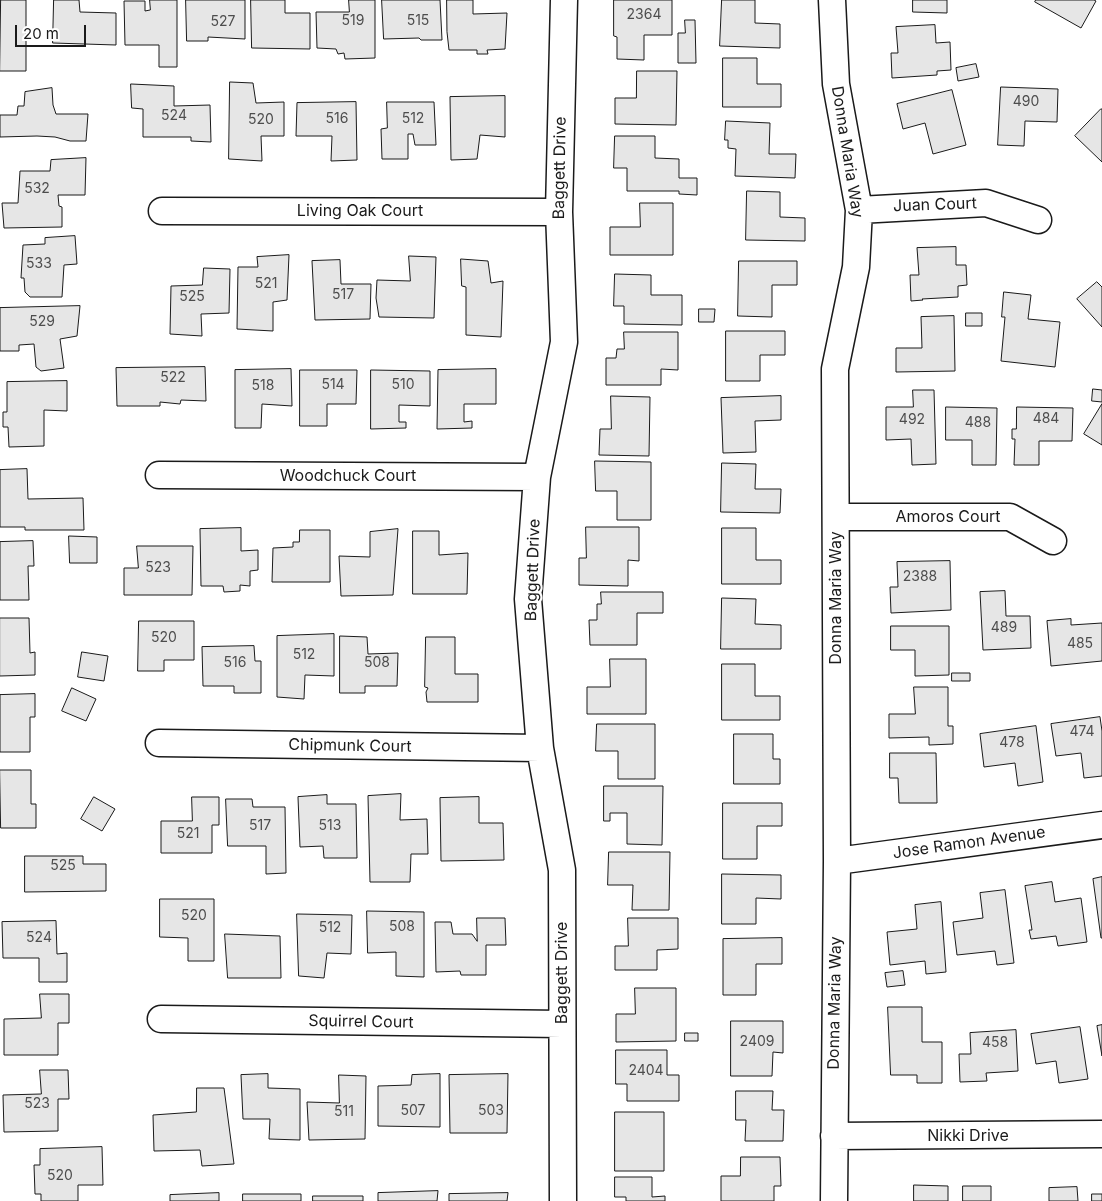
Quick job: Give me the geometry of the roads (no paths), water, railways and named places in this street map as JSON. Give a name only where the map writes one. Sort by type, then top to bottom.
[{"type":"street","name":"Baggett Drive","points":[[562,1201],[562,870],[540,748],[528,599],[537,477],[564,342],[559,212],[564,0]]},
{"type":"street","name":"Donna Maria Way","points":[[832,0],[836,84],[859,210],[856,267],[835,369],[837,861],[834,1201]]},
{"type":"street","name":"Juan Court","points":[[859,210],[986,203],[1038,220]]},
{"type":"street","name":"Living Oak Court","points":[[162,211],[559,212]]},
{"type":"street","name":"Woodchuck Court","points":[[159,475],[537,477]]},
{"type":"street","name":"Amoros Court","points":[[836,517],[1010,517],[1053,541]]},
{"type":"street","name":"Chipmunk Court","points":[[159,743],[540,748]]},
{"type":"street","name":"Jose Ramon Avenue","points":[[837,861],[1102,825]]},
{"type":"street","name":"Squirrel Court","points":[[161,1019],[562,1024]]},
{"type":"street","name":"Nikki Drive","points":[[834,1136],[1102,1134]]}]
